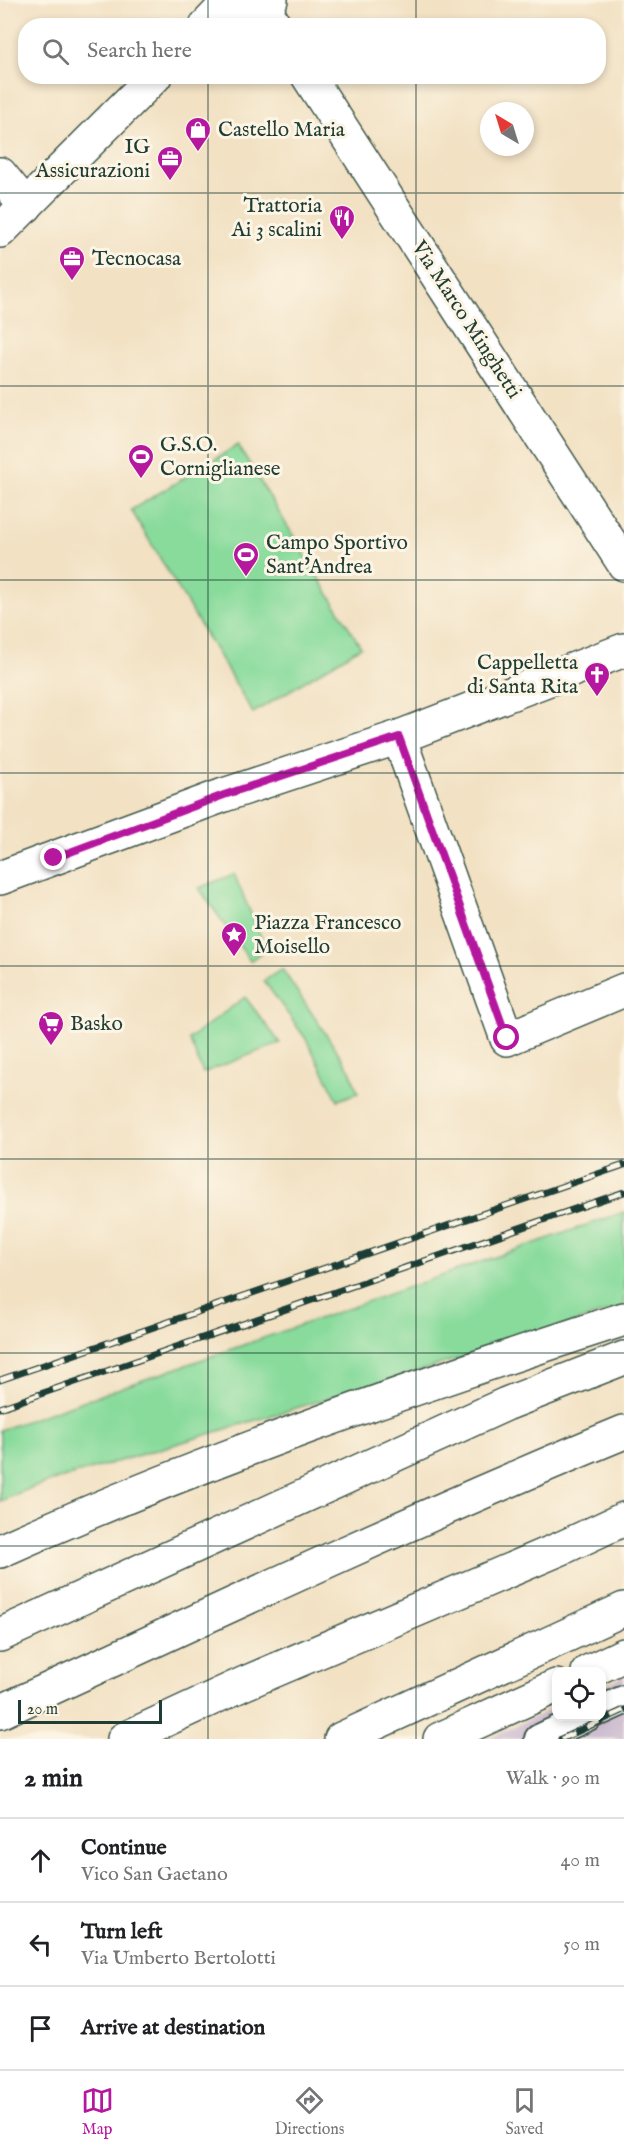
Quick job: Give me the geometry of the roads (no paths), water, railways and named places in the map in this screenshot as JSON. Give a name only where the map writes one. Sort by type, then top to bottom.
[{"type":"main road","points":[[218,10],[245,13],[270,11]]},
{"type":"main road","points":[[0,231],[147,84]]},
{"type":"main road","name":"Via Marco Minghetti","points":[[313,84],[624,564]]},
{"type":"main road","points":[[0,174],[26,206]]},
{"type":"main road","points":[[0,878],[224,795],[399,737],[624,650]]},
{"type":"main road","points":[[399,737],[507,1038],[624,990]]},
{"type":"main road","points":[[0,1551],[95,1508],[287,1434],[502,1358],[624,1318]]},
{"type":"main road","points":[[0,1635],[506,1404],[624,1358]]},
{"type":"main road","points":[[0,1712],[346,1552],[515,1477],[624,1432]]},
{"type":"main road","points":[[124,1739],[245,1683],[564,1547],[624,1519]]},
{"type":"main road","points":[[341,1739],[624,1609]]},
{"type":"main road","points":[[597,1667],[624,1655]]},
{"type":"main road","points":[[440,1739],[552,1688]]},
{"type":"lane","points":[[606,1708],[624,1700]]},
{"type":"lane","points":[[539,1739],[577,1721]]},
{"type":"railway","points":[[0,1380],[624,1165]]},
{"type":"railway","points":[[0,1408],[624,1192]]},
{"type":"railway","points":[[561,1739],[624,1710]]},
{"type":"place","name":"Castello Maria","points":[[198,153]]},
{"type":"place","name":"IG Assicurazioni","points":[[170,182]]},
{"type":"place","name":"Trattoria Ai 3 scalini","points":[[342,241]]},
{"type":"place","name":"Tecnocasa","points":[[72,282]]},
{"type":"place","name":"G.S.O. Corniglianese","points":[[141,480]]},
{"type":"place","name":"Campo Sportivo Sant'Andrea","points":[[246,578]]},
{"type":"place","name":"Cappelletta di Santa Rita","points":[[597,698]]},
{"type":"place","name":"Piazza Francesco Moisello","points":[[234,958]]},
{"type":"place","name":"Basko","points":[[51,1047]]}]
